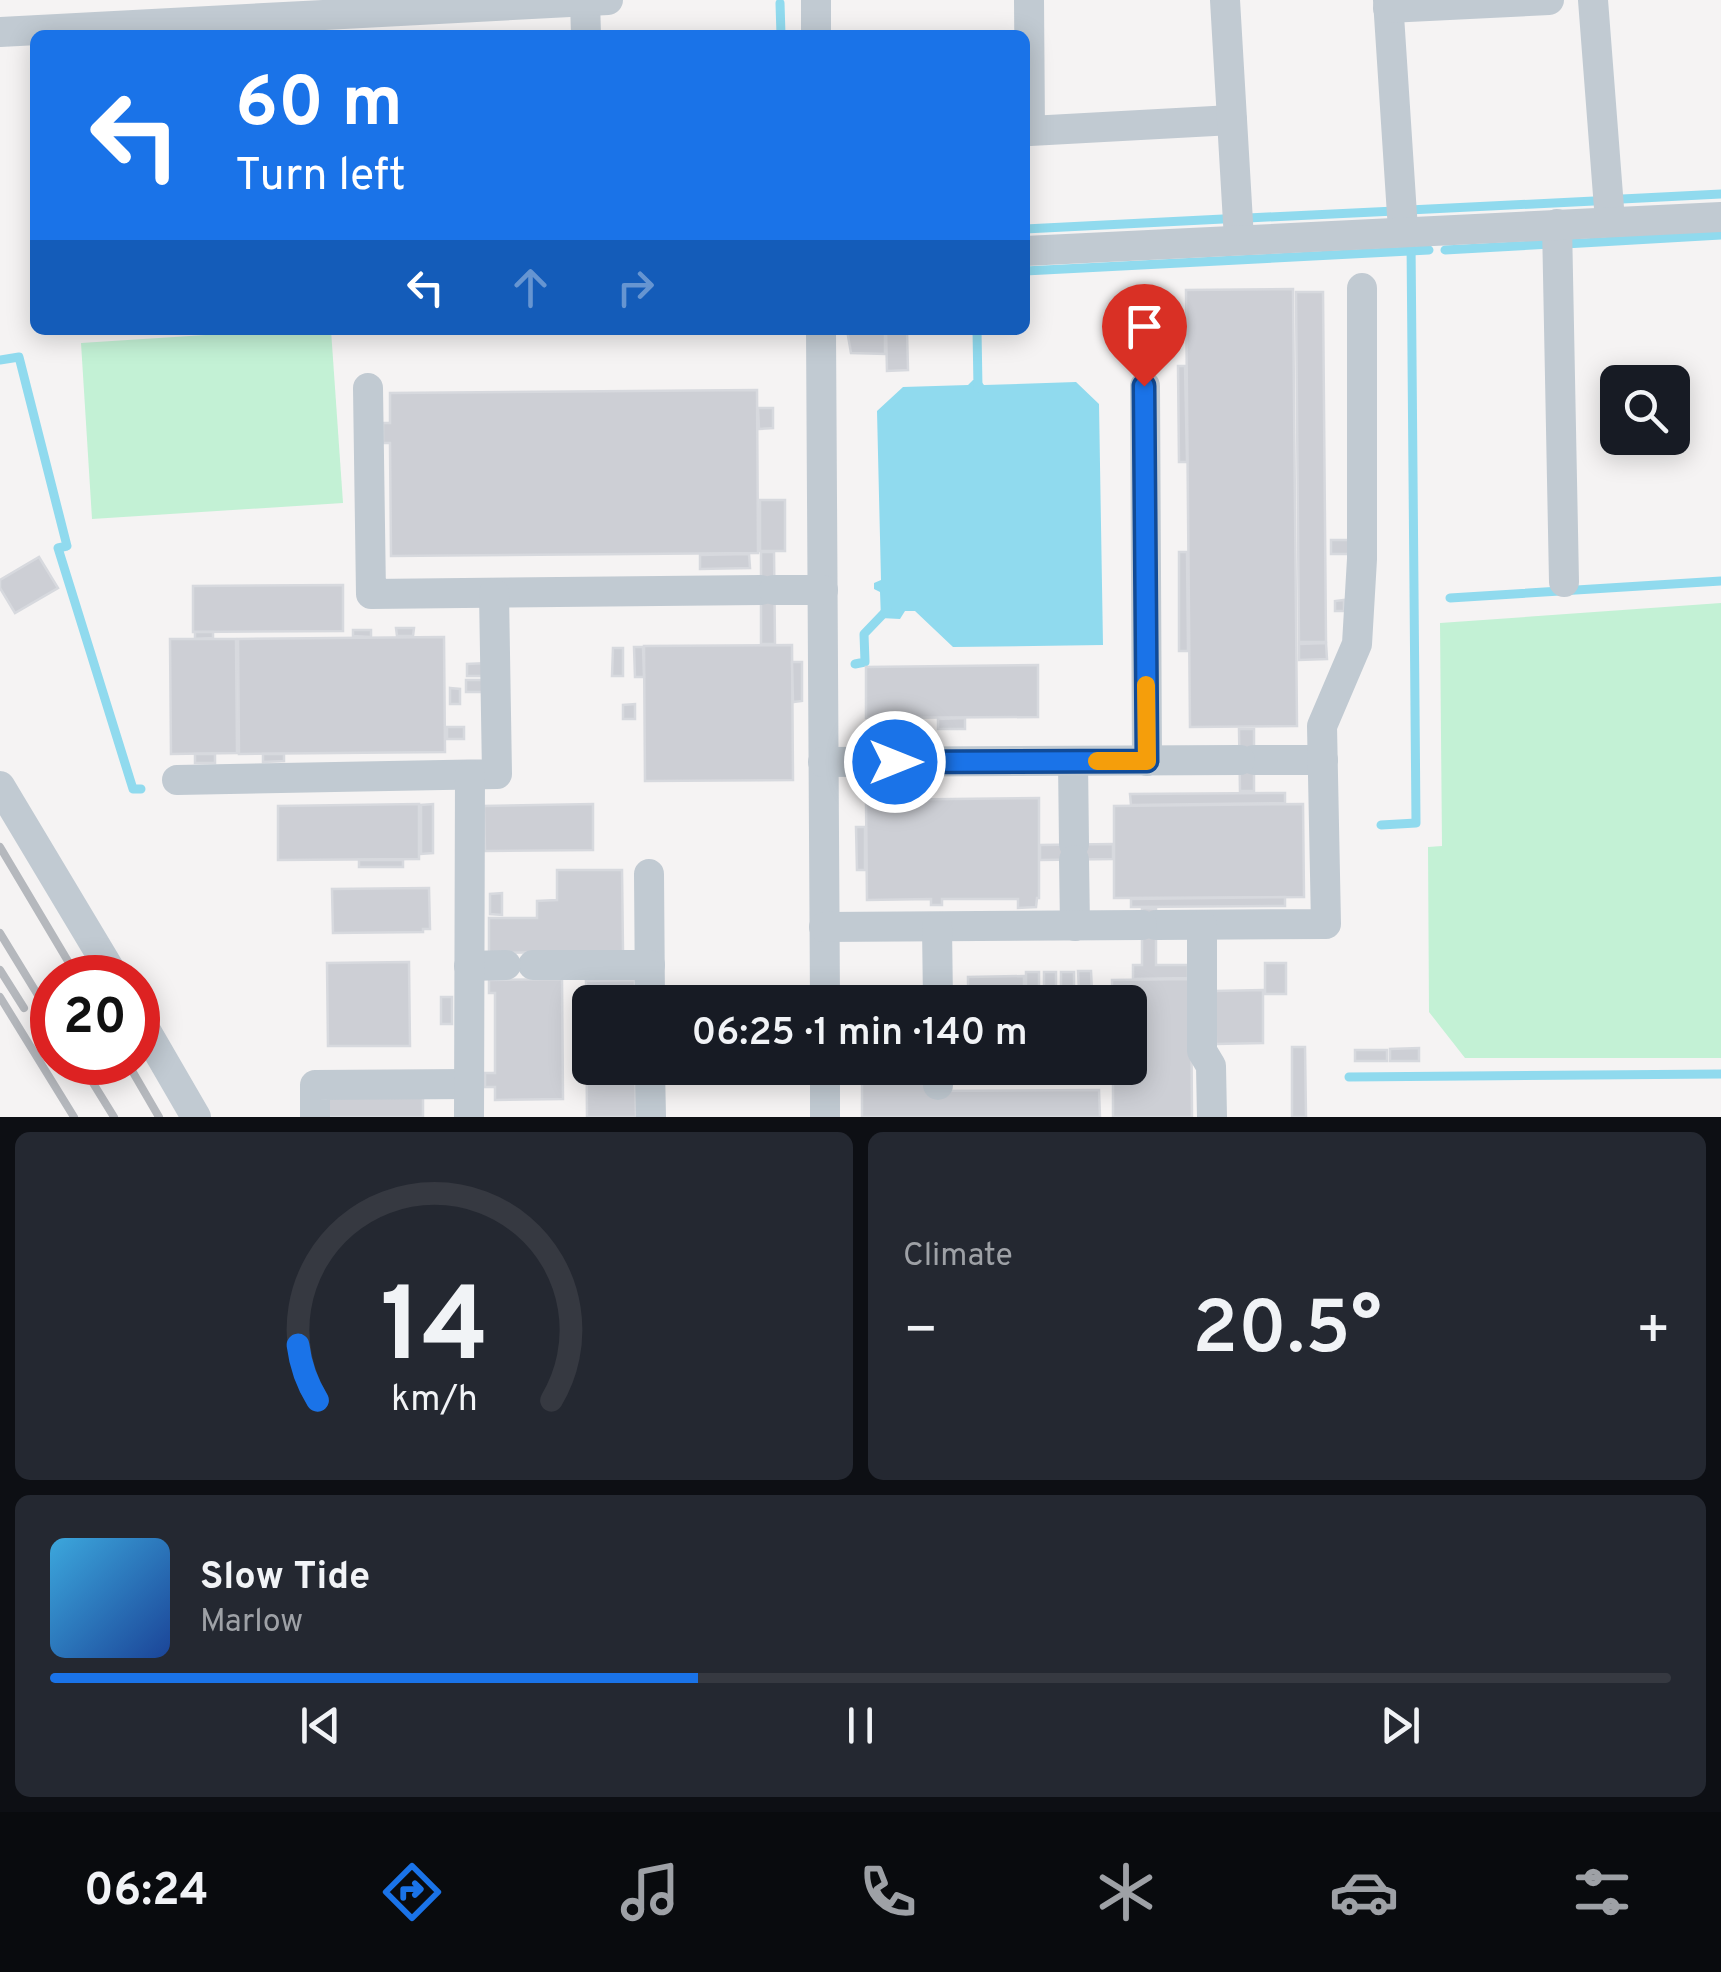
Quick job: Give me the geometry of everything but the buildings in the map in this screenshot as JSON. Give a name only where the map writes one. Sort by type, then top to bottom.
[{"type":"street","points":[[86,30],[388,23],[608,0]]},
{"type":"street","points":[[816,0],[816,30]]},
{"type":"street","points":[[1029,0],[1029,30]]},
{"type":"street","points":[[1225,0],[1239,240]]},
{"type":"street","points":[[1403,230],[1388,4],[1549,0]]},
{"type":"street","points":[[1592,0],[1610,222]]},
{"type":"street","points":[[585,1],[586,30]]},
{"type":"street","points":[[0,32],[30,31]]},
{"type":"street","points":[[1030,131],[1232,120]]},
{"type":"street","points":[[1030,251],[1721,217]]},
{"type":"street","points":[[1557,224],[1564,582]]},
{"type":"street","points":[[824,927],[1326,924],[1322,726],[1357,644],[1362,558],[1362,288]]},
{"type":"street","points":[[821,335],[824,985]]},
{"type":"street","points":[[1144,386],[1147,761]]},
{"type":"street","points":[[368,388],[371,594],[823,590]]},
{"type":"street","points":[[177,780],[497,774],[494,593]]},
{"type":"street","points":[[824,762],[1322,760]]},
{"type":"street","points":[[1074,761],[1075,926]]},
{"type":"street","points":[[470,775],[470,1117]]},
{"type":"street","points":[[0,786],[101,955]]},
{"type":"street","points":[[649,874],[650,985]]},
{"type":"street","points":[[1202,925],[1202,1051],[1211,1066],[1212,1117]]},
{"type":"street","points":[[937,927],[938,985]]},
{"type":"street","points":[[469,966],[650,965]]},
{"type":"street","points":[[160,1055],[196,1117]]},
{"type":"street","points":[[316,1117],[315,1085],[470,1084]]},
{"type":"street","points":[[650,1085],[650,1117]]},
{"type":"street","points":[[825,1085],[825,1117]]},
{"type":"green space","points":[[205,335],[331,335],[343,503],[92,519],[81,343]]},
{"type":"green space","points":[[1721,603],[1721,1058],[1465,1058],[1429,1012],[1428,847],[1442,846],[1440,623]]},
{"type":"water","points":[[973,380],[984,385],[1076,382],[1099,404],[1103,645],[953,647],[915,611],[905,611],[900,619],[881,618],[880,592],[874,589],[874,583],[881,580],[877,411],[903,387],[968,385]]},
{"type":"waterway","points":[[780,3],[781,30]]},
{"type":"waterway","points":[[1622,199],[1721,194]]},
{"type":"waterway","points":[[1409,210],[1594,201]]},
{"type":"waterway","points":[[1248,218],[1395,211]]},
{"type":"waterway","points":[[1030,229],[1223,219]]},
{"type":"waterway","points":[[1565,244],[1721,235]]},
{"type":"waterway","points":[[1381,825],[1416,823],[1411,240]]},
{"type":"waterway","points":[[1445,250],[1551,244]]},
{"type":"waterway","points":[[1030,271],[1429,250]]},
{"type":"waterway","points":[[977,335],[978,388]]},
{"type":"waterway","points":[[0,360],[19,357],[67,546],[58,548],[133,789],[141,789]]},
{"type":"waterway","points":[[1450,598],[1721,581]]},
{"type":"waterway","points":[[855,664],[865,662],[864,634],[887,610]]},
{"type":"waterway","points":[[1349,1077],[1721,1074]]},
{"type":"railway","points":[[0,847],[64,955]]},
{"type":"railway","points":[[0,933],[30,982]]},
{"type":"railway","points":[[0,970],[24,1008]]},
{"type":"railway","points":[[0,997],[74,1117]]},
{"type":"railway","points":[[94,1085],[114,1117]]},
{"type":"railway","points":[[140,1085],[159,1117]]},
{"type":"slow traffic","points":[[1097,761],[1147,761],[1146,685]]},
{"type":"route","points":[[895,762],[1147,761],[1144,386]]}]
